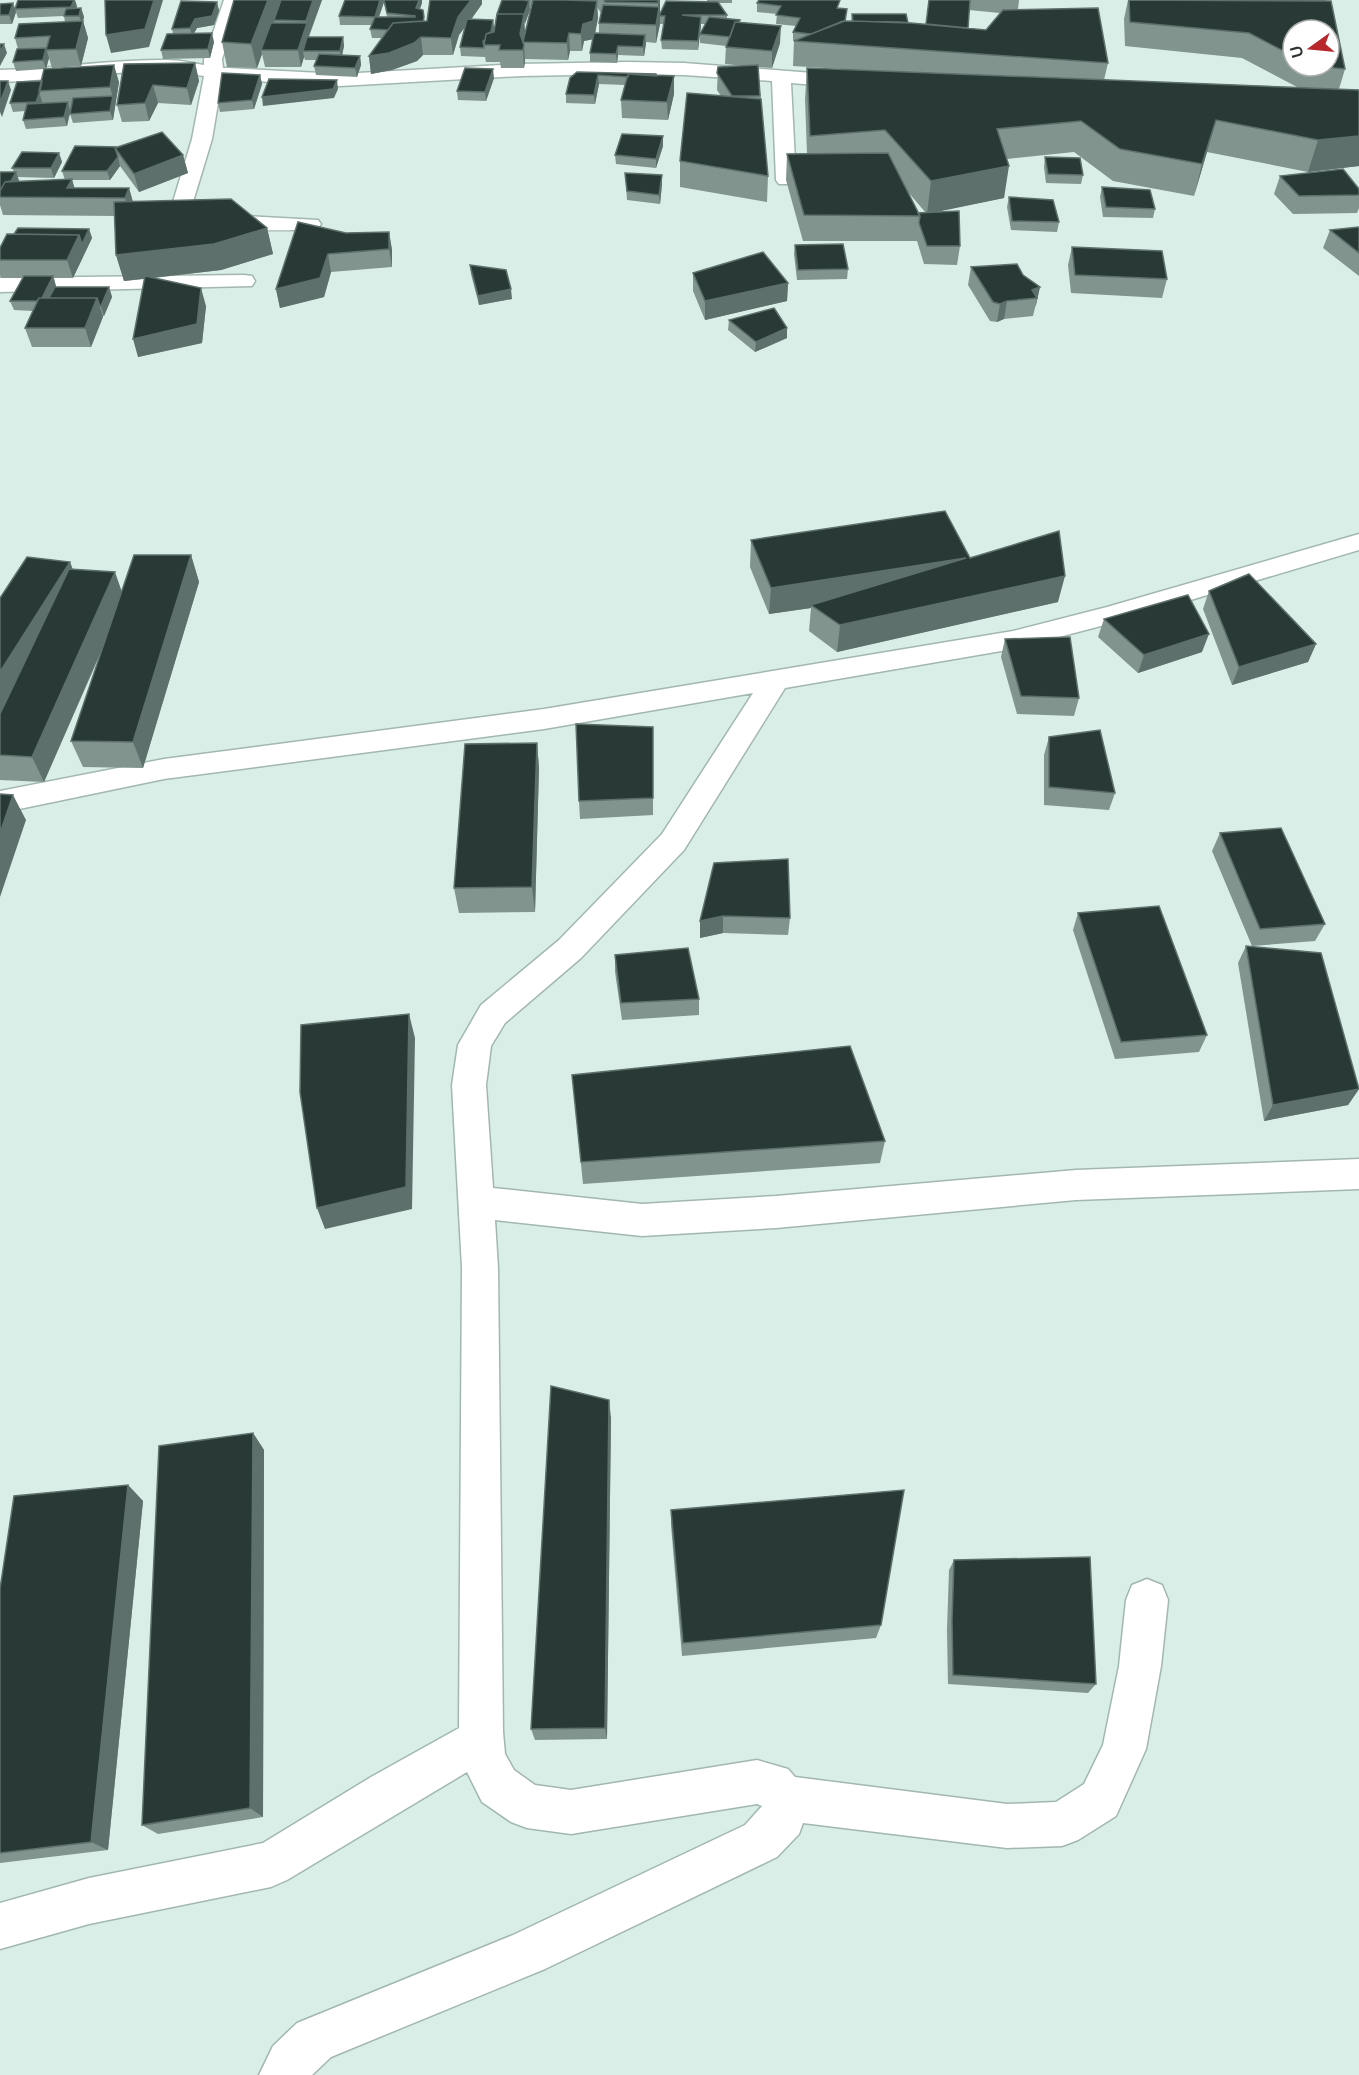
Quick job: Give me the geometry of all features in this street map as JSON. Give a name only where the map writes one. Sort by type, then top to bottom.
[{"type":"street","points":[[233,0],[213,59],[214,71],[202,139],[182,205],[184,216],[188,220],[202,221],[311,224]]},
{"type":"street","points":[[0,76],[47,75],[82,69],[169,65],[280,78],[340,80],[521,70],[628,68],[872,83]]},
{"type":"street","points":[[781,76],[786,180]]},
{"type":"street","points":[[0,285],[244,281]]},
{"type":"street","points":[[0,802],[164,769],[544,719],[1013,640],[1111,615],[1359,542]]},
{"type":"street","points":[[776,680],[673,842],[570,949],[493,1014],[475,1045],[469,1085],[480,1268],[481,1740],[483,1759],[498,1786],[527,1806],[572,1812],[757,1782],[772,1785],[785,1798],[1007,1826],[1062,1824],[1100,1800],[1124,1749],[1140,1666],[1147,1599]]},
{"type":"street","points":[[475,1202],[642,1220],[776,1212],[1076,1185],[1359,1174]]},
{"type":"street","points":[[0,1926],[89,1901],[271,1864],[387,1793],[481,1740]]},
{"type":"street","points":[[283,2075],[290,2063],[314,2040],[528,1952],[761,1841],[783,1818],[785,1798]]},
{"type":"building","points":[[18,0],[74,0],[71,7],[15,9]]},
{"type":"building","points":[[105,0],[154,0],[145,29],[106,35]]},
{"type":"building","points":[[234,0],[268,0],[251,44],[222,42]]},
{"type":"building","points":[[281,0],[313,0],[306,21],[274,20]]},
{"type":"building","points":[[345,0],[380,0],[375,17],[339,16]]},
{"type":"building","points":[[384,0],[419,0],[416,8],[423,10],[424,17],[423,21],[393,23],[388,30],[370,29],[375,17],[415,17],[387,13]]},
{"type":"building","points":[[430,0],[471,0],[458,17],[451,38],[421,37],[414,43],[389,53],[369,56],[393,23],[427,21]]},
{"type":"building","points":[[502,0],[529,1],[524,15],[497,14]]},
{"type":"building","points":[[533,0],[597,1],[593,21],[583,24],[581,34],[569,33],[567,43],[523,42]]},
{"type":"building","points":[[604,0],[658,0],[658,3],[605,2]]},
{"type":"building","points":[[759,0],[840,0],[837,8],[847,9],[845,21],[811,34],[793,32],[800,18],[776,15],[781,6],[757,3]]},
{"type":"building","points":[[929,0],[970,0],[968,28],[926,24]]},
{"type":"building","points":[[1129,0],[1331,1],[1334,18],[1281,18],[1281,50],[1249,33],[1130,22]]},
{"type":"building","points":[[181,1],[217,2],[212,16],[195,19],[190,28],[172,29]]},
{"type":"building","points":[[666,1],[718,2],[727,15],[682,15],[701,17],[698,41],[661,40],[665,16],[659,16]]},
{"type":"building","points":[[13,3],[9,15],[0,15],[0,4]]},
{"type":"building","points":[[603,5],[659,7],[656,25],[599,23]]},
{"type":"building","points":[[81,8],[79,16],[64,16],[66,9]]},
{"type":"building","points":[[1098,8],[1108,63],[794,41],[843,21],[900,22],[986,30],[1003,10]]},
{"type":"building","points":[[497,14],[524,14],[520,34],[524,45],[523,50],[499,50],[500,45],[484,45],[486,34],[494,32]]},
{"type":"building","points":[[852,14],[906,14],[908,23],[853,21]]},
{"type":"building","points":[[709,17],[740,20],[735,22],[730,37],[700,34]]},
{"type":"building","points":[[467,19],[493,20],[491,32],[486,34],[483,41],[484,48],[460,47]]},
{"type":"building","points":[[83,21],[76,49],[46,50],[50,36],[15,38],[19,24]]},
{"type":"building","points":[[735,22],[781,26],[772,51],[726,47]]},
{"type":"building","points":[[271,23],[307,23],[298,50],[261,50]]},
{"type":"building","points":[[212,33],[208,49],[161,50],[167,34]]},
{"type":"building","points":[[594,33],[645,35],[643,47],[618,46],[616,54],[590,53]]},
{"type":"building","points":[[307,37],[343,37],[340,51],[303,51]]},
{"type":"building","points":[[46,48],[43,60],[13,62],[17,49]]},
{"type":"building","points":[[1341,50],[1345,69],[1341,69]]},
{"type":"building","points":[[319,54],[360,56],[355,68],[314,66]]},
{"type":"building","points":[[195,63],[187,88],[153,85],[145,103],[117,105],[124,64]]},
{"type":"building","points":[[114,65],[110,87],[39,91],[44,69]]},
{"type":"building","points":[[758,65],[760,96],[732,96],[717,73],[718,67]]},
{"type":"building","points":[[465,68],[493,69],[485,92],[457,91]]},
{"type":"building","points":[[807,68],[1359,90],[1359,136],[1318,140],[1216,120],[1202,164],[1120,149],[1081,121],[997,129],[1009,166],[931,181],[885,130],[810,136]]},
{"type":"building","points":[[577,72],[656,74],[656,76],[598,75],[594,95],[566,94],[570,78]]},
{"type":"building","points":[[222,73],[260,75],[252,100],[218,103]]},
{"type":"building","points":[[628,74],[674,76],[667,102],[621,100]]},
{"type":"building","points":[[269,79],[337,80],[333,89],[262,97]]},
{"type":"building","points":[[0,81],[8,81],[0,103]]},
{"type":"building","points":[[42,81],[36,102],[10,103],[17,82]]},
{"type":"building","points":[[687,93],[761,99],[768,176],[680,161]]},
{"type":"building","points":[[113,96],[110,111],[70,114],[73,98]]},
{"type":"building","points":[[68,102],[64,117],[23,120],[27,104]]},
{"type":"building","points":[[162,132],[183,155],[134,174],[115,148]]},
{"type":"building","points":[[622,134],[663,136],[656,159],[615,155]]},
{"type":"building","points":[[75,146],[119,147],[115,148],[118,157],[107,171],[62,171]]},
{"type":"building","points":[[22,152],[59,153],[51,168],[12,168]]},
{"type":"building","points":[[888,153],[920,216],[804,215],[787,154]]},
{"type":"building","points":[[1045,157],[1080,158],[1083,175],[1048,174]]},
{"type":"building","points":[[1343,169],[1359,189],[1359,195],[1299,196],[1280,176]]},
{"type":"building","points":[[0,172],[16,172],[11,181],[5,182],[0,191]]},
{"type":"building","points":[[625,173],[662,175],[659,195],[627,191]]},
{"type":"building","points":[[72,179],[67,188],[129,188],[125,198],[0,197],[0,191],[5,182]]},
{"type":"building","points":[[1102,187],[1150,190],[1155,209],[1106,207]]},
{"type":"building","points":[[1009,197],[1053,200],[1059,222],[1012,221]]},
{"type":"building","points":[[231,199],[267,228],[214,244],[116,255],[114,202]]},
{"type":"building","points":[[959,211],[960,246],[927,246],[918,213]]},
{"type":"building","points":[[298,222],[346,233],[389,232],[389,249],[328,254],[320,278],[276,289]]},
{"type":"building","points":[[1359,227],[1359,253],[1330,230]]},
{"type":"building","points":[[18,228],[89,229],[82,244],[79,235],[14,234]]},
{"type":"building","points":[[7,234],[79,235],[67,260],[0,260],[0,248]]},
{"type":"building","points":[[843,244],[848,269],[798,270],[795,245]]},
{"type":"building","points":[[1072,247],[1162,251],[1167,279],[1075,275]]},
{"type":"building","points":[[763,252],[788,283],[705,301],[693,273]]},
{"type":"building","points":[[1017,264],[1023,275],[1040,287],[1032,290],[1037,298],[1007,301],[1000,304],[993,302],[971,267]]},
{"type":"building","points":[[470,265],[506,270],[511,289],[478,296]]},
{"type":"building","points":[[24,276],[53,276],[42,298],[37,301],[10,301]]},
{"type":"building","points":[[145,276],[201,288],[197,324],[133,339]]},
{"type":"building","points":[[55,287],[109,287],[100,306],[97,298],[49,298]]},
{"type":"building","points":[[39,298],[97,298],[85,328],[25,328]]},
{"type":"building","points":[[774,308],[787,328],[756,342],[729,320]]},
{"type":"building","points":[[945,511],[970,558],[1059,531],[1065,576],[840,625],[811,605],[966,558],[771,588],[751,540]]},
{"type":"building","points":[[134,555],[191,555],[133,742],[71,741]]},
{"type":"building","points":[[27,557],[70,562],[0,672],[0,598]]},
{"type":"building","points":[[69,569],[115,572],[32,757],[0,755],[0,714]]},
{"type":"building","points":[[1249,574],[1316,644],[1239,667],[1209,591]]},
{"type":"building","points":[[1188,595],[1209,634],[1144,655],[1104,619]]},
{"type":"building","points":[[1070,637],[1079,698],[1021,696],[1005,639]]},
{"type":"building","points":[[576,724],[653,727],[653,798],[579,801]]},
{"type":"building","points":[[1100,730],[1115,793],[1049,787],[1049,737]]},
{"type":"building","points":[[537,743],[532,887],[454,888],[465,744]]},
{"type":"building","points":[[0,794],[13,795],[0,833]]},
{"type":"building","points":[[1281,828],[1325,924],[1260,929],[1220,833]]},
{"type":"building","points":[[788,859],[790,918],[723,916],[700,921],[714,863]]},
{"type":"building","points":[[1159,906],[1207,1035],[1121,1042],[1078,913]]},
{"type":"building","points":[[1246,946],[1321,953],[1359,1089],[1273,1105]]},
{"type":"building","points":[[688,948],[699,999],[621,1003],[615,955]]},
{"type":"building","points":[[409,1014],[406,1187],[317,1208],[300,1092],[301,1025]]},
{"type":"building","points":[[850,1046],[885,1141],[581,1162],[572,1075]]},
{"type":"building","points":[[551,1386],[609,1400],[605,1728],[531,1729]]},
{"type":"building","points":[[253,1433],[250,1808],[142,1825],[159,1446]]},
{"type":"building","points":[[128,1485],[91,1842],[0,1853],[0,1589],[14,1496]]},
{"type":"building","points":[[904,1490],[881,1625],[683,1643],[671,1510]]},
{"type":"building","points":[[1090,1557],[1096,1684],[953,1675],[954,1560]]}]
